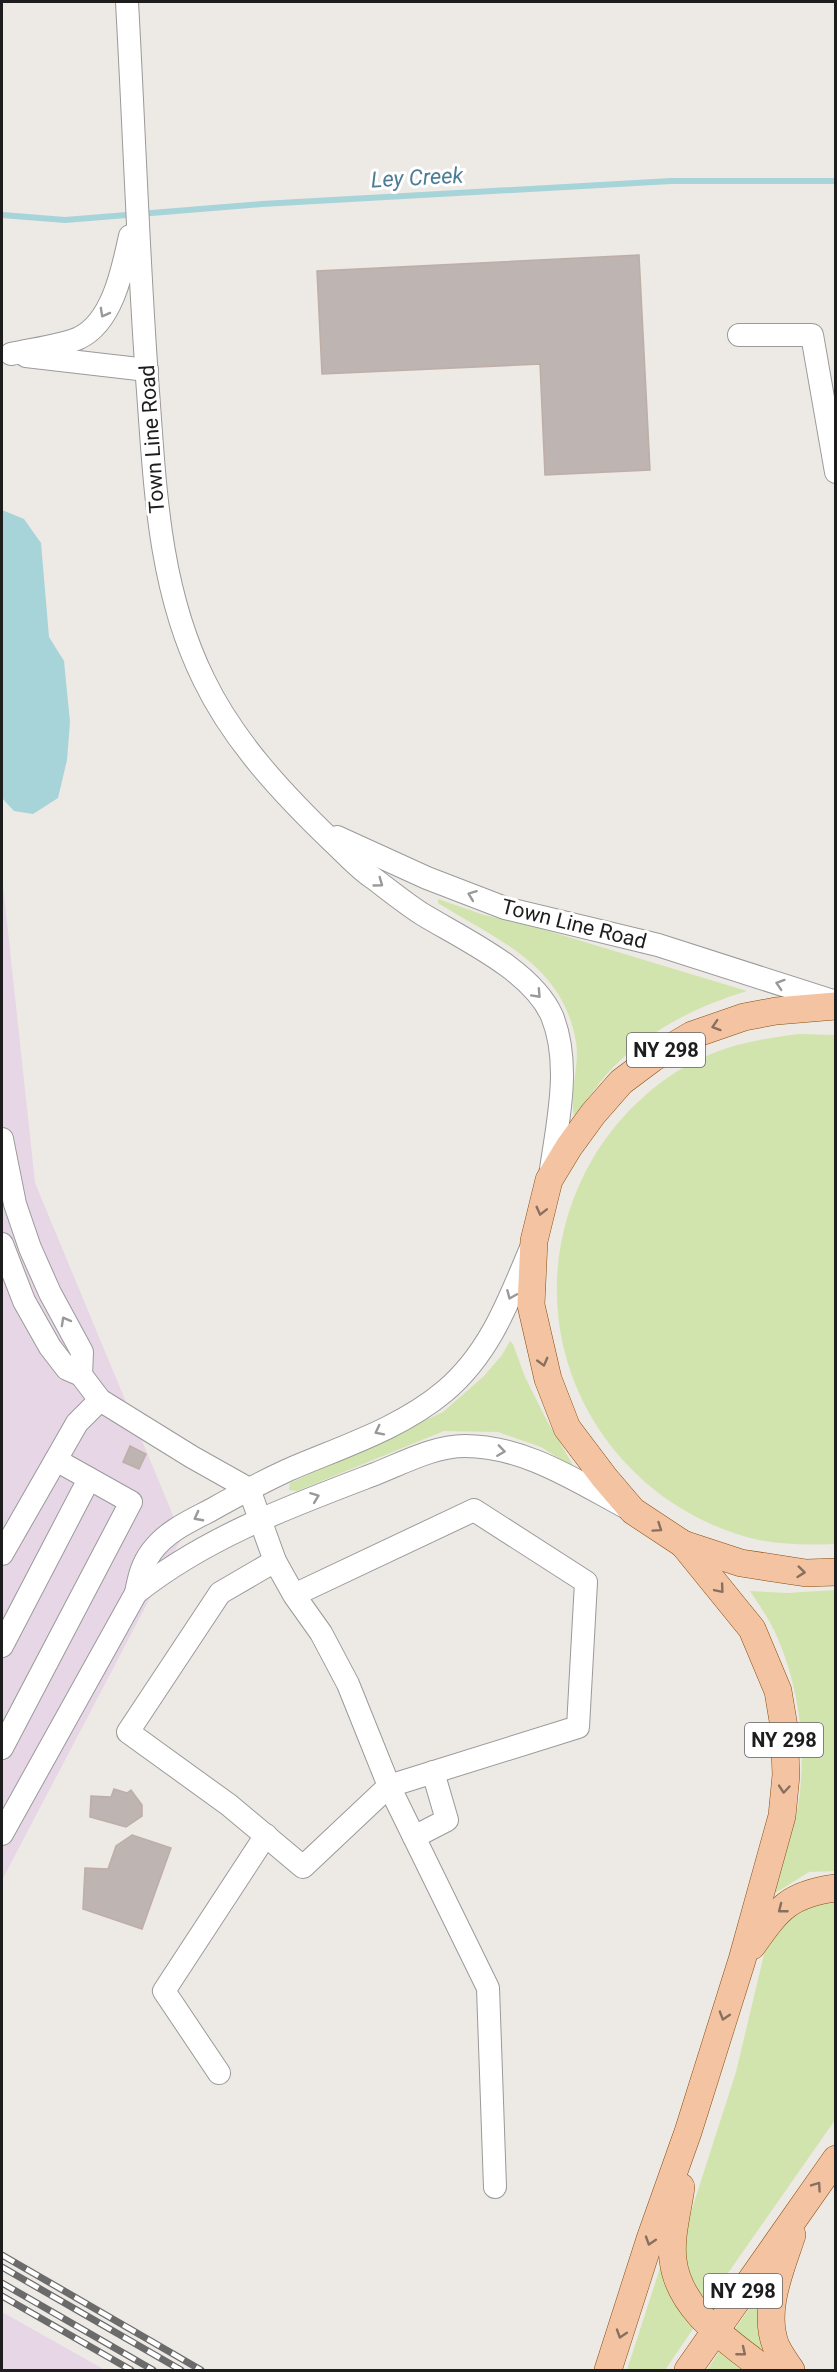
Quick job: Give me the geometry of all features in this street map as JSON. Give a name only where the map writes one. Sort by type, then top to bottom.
[{"type":"main road","name":"NY 298","points":[[608,2370],[650,2239],[688,2132],[742,1960],[782,1816],[786,1775],[784,1727],[778,1691],[752,1629],[683,1544],[633,1511],[567,1428],[548,1379],[531,1305],[534,1241],[549,1180],[592,1114],[621,1082],[662,1052],[692,1035],[744,1017],[836,1004]]},
{"type":"main road","points":[[683,1544],[741,1563],[806,1573],[836,1572]]},
{"type":"main road","points":[[742,1960],[770,1919],[783,1907],[809,1892],[836,1888]]},
{"type":"main road","points":[[688,2132],[673,2262],[685,2297],[716,2330],[765,2370]]},
{"type":"main road","name":"NY 298","points":[[688,2370],[836,2159]]},
{"type":"main road","points":[[791,2370],[776,2346],[771,2316],[774,2291],[799,2212]]},
{"type":"street","points":[[6,354],[80,338],[98,323],[132,256],[137,199],[127,2]]},
{"type":"street","name":"Town Line Road","points":[[132,256],[147,370],[158,521],[173,602],[204,680],[233,729],[280,788],[369,876],[419,912],[505,963],[546,1003],[554,1020],[560,1054],[562,1091],[549,1180]]},
{"type":"street","points":[[739,336],[812,335],[836,472]]},
{"type":"street","points":[[6,354],[147,370]]},
{"type":"street","name":"Town Line Road","points":[[320,829],[427,878],[505,908],[658,945],[836,1004]]},
{"type":"street","points":[[2,1139],[15,1204],[30,1248],[50,1293],[82,1352],[81,1375]]},
{"type":"street","points":[[2,1834],[135,1593],[141,1570],[152,1551],[165,1537],[182,1525],[249,1489],[377,1432],[418,1411],[447,1390],[477,1357],[500,1322],[534,1241]]},
{"type":"street","points":[[2,1244],[24,1301],[50,1347],[67,1369],[81,1375],[100,1400],[192,1458],[249,1489],[275,1561],[294,1595],[321,1633],[348,1684],[389,1786],[488,1988],[495,2187]]},
{"type":"street","points":[[2,1554],[77,1424],[100,1400]]},
{"type":"street","points":[[135,1593],[161,1572],[227,1535],[302,1502],[438,1450],[466,1446],[515,1453],[541,1463],[633,1511]]},
{"type":"street","points":[[2,1748],[131,1502],[56,1460]]},
{"type":"street","points":[[2,1646],[89,1479]]},
{"type":"street","points":[[275,1561],[220,1593],[128,1732],[229,1805],[303,1867],[389,1786],[578,1727],[586,1582],[474,1510],[294,1595]]},
{"type":"street","points":[[414,1837],[447,1820],[433,1772]]},
{"type":"street","points":[[219,2073],[164,1991],[266,1835]]},
{"type":"shaded area","points":[[2,876],[35,1183],[182,1537],[2,1880]]},
{"type":"shaded area","points":[[2,2312],[105,2370],[2,2370]]},
{"type":"green space","points":[[438,899],[484,915],[535,927],[747,991],[727,997],[670,1023],[636,1046],[606,1075],[574,1116],[576,1042],[569,1015],[557,993],[542,973],[524,957],[438,903]]},
{"type":"green space","points":[[799,1034],[836,1035],[835,1544],[787,1544],[745,1537],[705,1521],[680,1508],[657,1492],[622,1459],[594,1421],[574,1380],[561,1337],[557,1292],[561,1246],[573,1201],[593,1158],[629,1111],[659,1084],[693,1062],[743,1043]]},
{"type":"green space","points":[[510,1341],[547,1421],[573,1465],[541,1447],[498,1432],[444,1431],[297,1491],[289,1490],[290,1483],[443,1412],[484,1376],[502,1355]]},
{"type":"green space","points":[[835,1590],[835,1871],[809,1872],[772,1895],[791,1837],[798,1806],[801,1782],[801,1733],[793,1685],[786,1661],[772,1626],[750,1591],[788,1593]]},
{"type":"green space","points":[[835,1896],[835,2120],[705,2306],[683,2267],[682,2240],[736,2072],[766,1946],[785,1915]]},
{"type":"green space","points":[[661,2265],[677,2307],[695,2326],[665,2370],[627,2370]]},
{"type":"green space","points":[[759,2297],[759,2321],[770,2358],[733,2332]]},
{"type":"green space","points":[[722,2347],[752,2370],[707,2370]]},
{"type":"water","points":[[2,510],[24,519],[41,543],[49,637],[64,661],[70,722],[67,760],[58,798],[33,814],[14,811],[2,798]]},
{"type":"building","points":[[639,255],[650,470],[545,475],[540,364],[322,374],[317,271]]},
{"type":"building","points":[[130,1446],[146,1454],[139,1469],[123,1462]]},
{"type":"building","points":[[114,1789],[127,1793],[131,1790],[142,1805],[142,1816],[126,1827],[90,1817],[91,1796],[111,1797]]},
{"type":"building","points":[[132,1835],[171,1848],[142,1929],[83,1909],[85,1868],[108,1869],[116,1846]]},
{"type":"waterway","name":"Ley Creek","points":[[2,215],[65,220],[262,204],[671,181],[836,181]]},
{"type":"railway","points":[[2,2255],[201,2370]]},
{"type":"railway","points":[[2,2267],[181,2370]]},
{"type":"railway","points":[[2,2283],[153,2370]]},
{"type":"railway","points":[[2,2296],[131,2370]]}]
